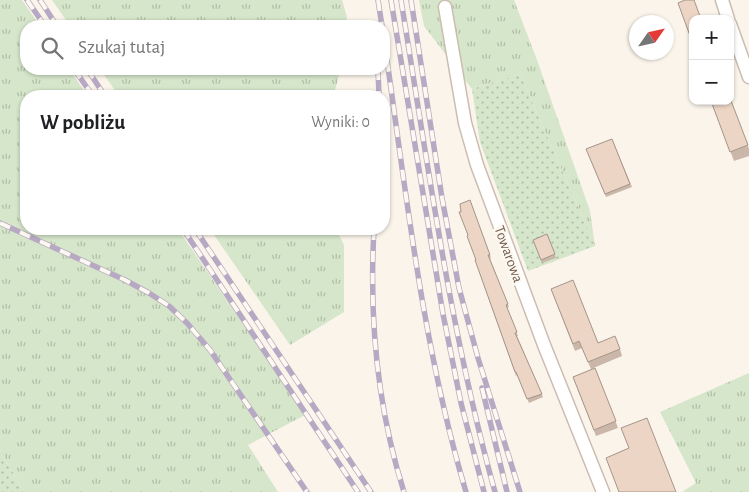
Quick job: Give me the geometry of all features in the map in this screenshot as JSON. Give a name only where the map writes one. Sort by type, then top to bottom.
[{"type":"street","points":[[722,0],[727,15]]},
{"type":"street","name":"Towarowa","points":[[445,7],[465,123],[476,165],[534,320],[603,492]]},
{"type":"street","points":[[734,35],[749,77]]},
{"type":"green space","points":[[0,0],[22,0],[36,20],[20,20],[20,75],[73,75],[84,90],[20,90],[20,235],[182,235],[305,415],[248,445],[278,492],[24,492],[0,450]]},
{"type":"green space","points":[[52,0],[342,0],[347,17],[347,20],[66,20]]},
{"type":"green space","points":[[419,0],[514,0],[590,211],[595,246],[520,74],[472,89],[424,26]]},
{"type":"green space","points":[[520,74],[595,246],[528,271],[480,142],[472,89]]},
{"type":"green space","points":[[104,75],[339,75],[335,90],[115,90]]},
{"type":"green space","points":[[214,235],[339,235],[344,245],[344,312],[290,345]]},
{"type":"green space","points":[[749,373],[749,492],[682,492],[696,483],[660,412]]},
{"type":"green space","points":[[0,450],[24,492],[0,492]]},
{"type":"building","points":[[685,0],[694,0],[700,15],[689,15],[689,33],[678,3]]},
{"type":"building","points":[[712,105],[733,105],[748,145],[730,152]]},
{"type":"building","points":[[612,139],[630,184],[605,194],[586,149]]},
{"type":"building","points":[[470,200],[490,255],[488,255],[508,304],[506,305],[517,332],[515,333],[542,394],[527,399],[515,372],[459,212],[461,212],[460,204]]},
{"type":"building","points":[[547,234],[555,254],[541,260],[533,240]]},
{"type":"building","points":[[573,280],[598,343],[615,336],[620,349],[588,362],[579,341],[573,344],[551,289]]},
{"type":"building","points":[[595,368],[616,421],[594,430],[573,377]]},
{"type":"building","points":[[647,418],[676,492],[619,492],[606,458],[629,448],[621,428]]},
{"type":"railway","points":[[27,0],[41,20]]},
{"type":"railway","points":[[40,0],[53,20]]},
{"type":"railway","points":[[378,0],[381,20]]},
{"type":"railway","points":[[391,0],[443,314],[461,403],[484,492]]},
{"type":"railway","points":[[401,0],[441,248],[465,370],[495,492]]},
{"type":"railway","points":[[411,0],[442,198],[459,288],[478,358],[520,492]]},
{"type":"railway","points":[[78,75],[89,90]]},
{"type":"railway","points":[[91,75],[101,90]]},
{"type":"railway","points":[[378,75],[379,90]]},
{"type":"railway","points":[[389,75],[408,210],[427,324],[438,381],[466,492]]},
{"type":"railway","points":[[0,223],[20,232]]},
{"type":"railway","points":[[26,235],[125,280],[169,306],[187,323],[210,350],[307,492]]},
{"type":"railway","points":[[187,235],[358,492]]},
{"type":"railway","points":[[199,235],[371,492]]},
{"type":"railway","points":[[374,235],[373,296],[377,362],[387,428],[404,492]]},
{"type":"railway","points":[[482,388],[507,492]]}]
